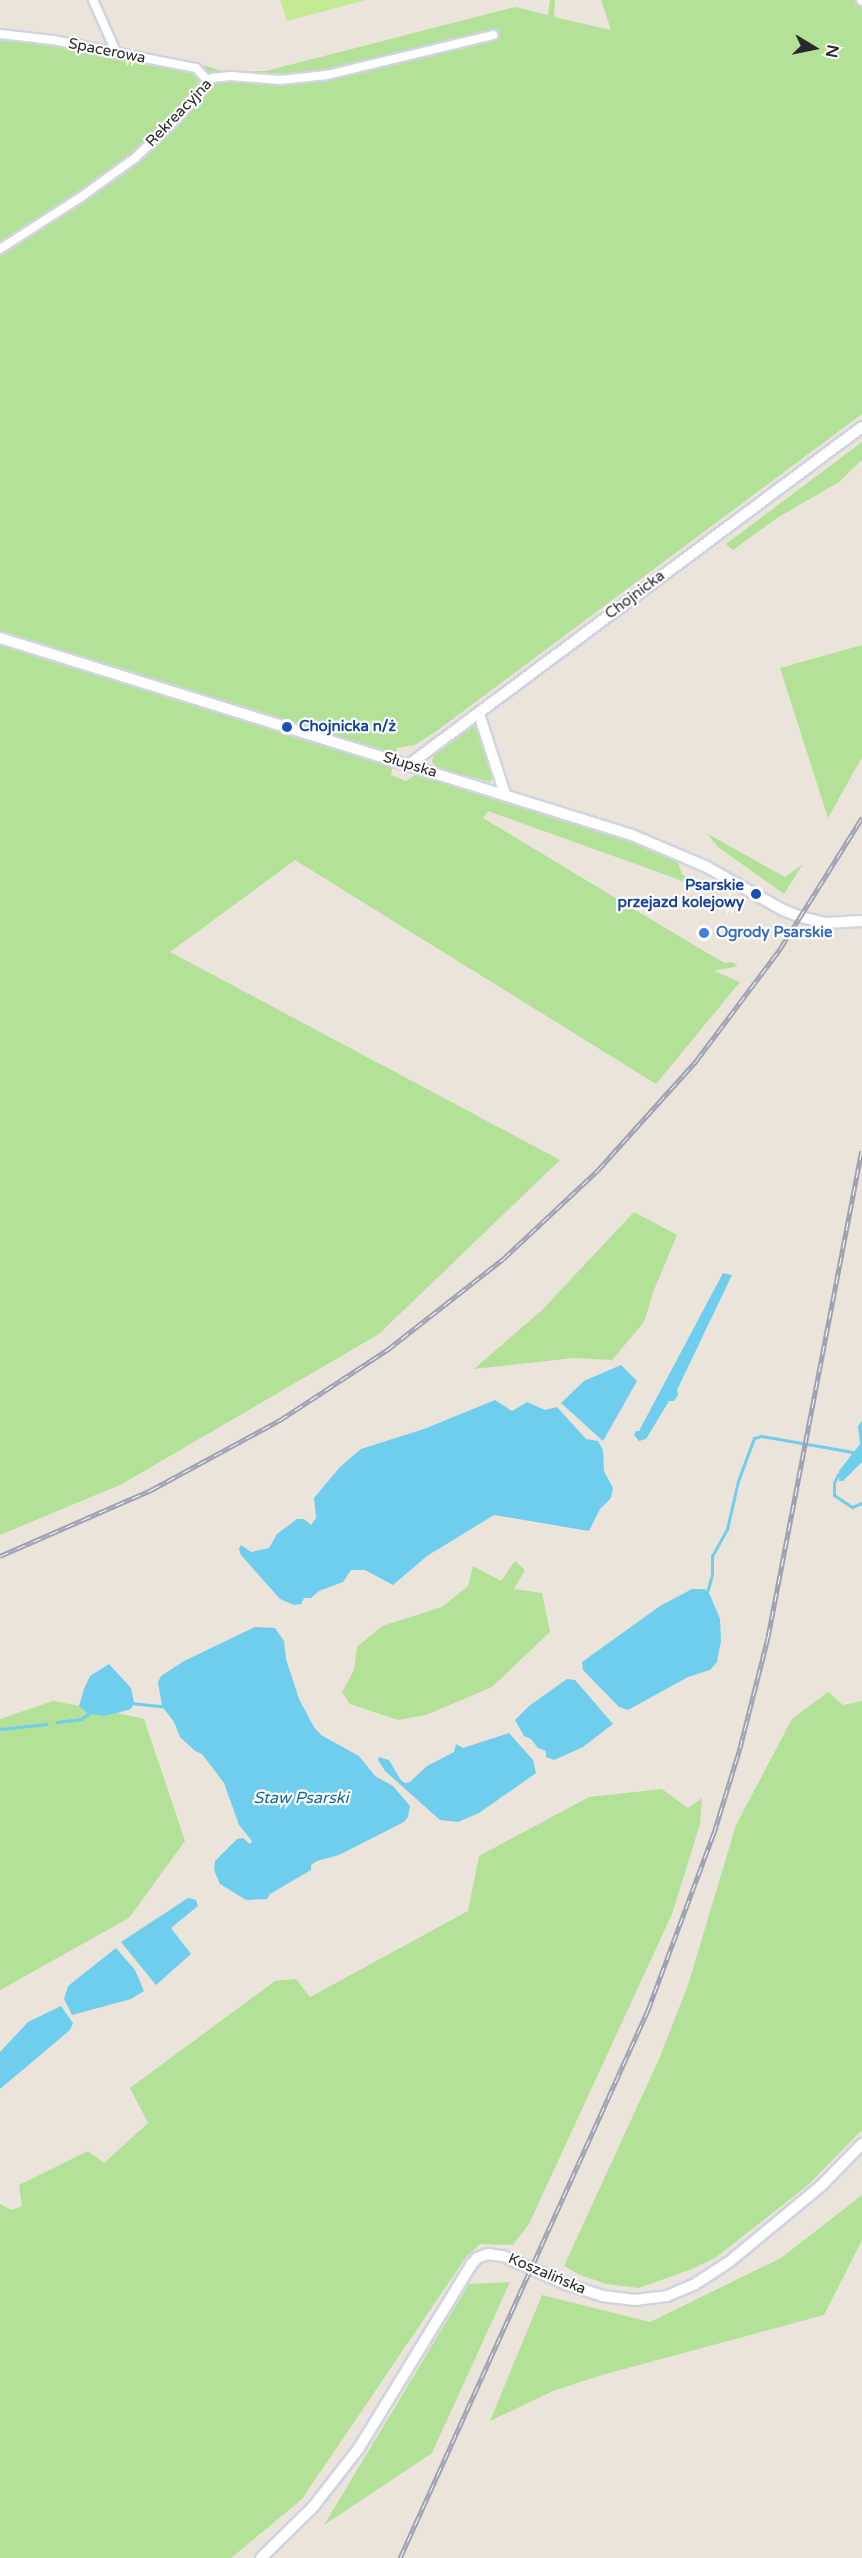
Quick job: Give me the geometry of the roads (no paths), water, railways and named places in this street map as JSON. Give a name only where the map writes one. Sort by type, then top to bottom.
[{"type":"street","points":[[93,0],[117,54]]},
{"type":"street","name":"Spacerowa","points":[[0,34],[53,40],[196,68],[207,80]]},
{"type":"street","name":"Rekreacyjna","points":[[0,249],[81,197],[135,158],[173,122],[207,80],[218,76],[280,80],[327,75],[492,35]]},
{"type":"street","name":"Chojnicka","points":[[410,764],[862,427]]},
{"type":"street","name":"Słupska","points":[[0,638],[598,823],[681,854],[783,910],[808,920],[825,923],[862,921]]},
{"type":"street","points":[[479,714],[505,794]]},
{"type":"street","name":"Koszalińska","points":[[261,2558],[313,2507],[359,2448],[477,2258],[488,2254],[503,2256],[577,2289],[602,2296],[635,2300],[666,2296],[695,2284],[729,2262],[821,2186],[862,2144]]},
{"type":"water","points":[[723,1273],[732,1275],[677,1390],[678,1395],[674,1401],[669,1401],[646,1439],[639,1441],[634,1435],[636,1431],[639,1431]]},
{"type":"water","points":[[621,1365],[637,1381],[603,1441],[561,1403],[584,1381]]},
{"type":"water","points":[[495,1400],[512,1411],[527,1402],[545,1410],[557,1407],[586,1439],[598,1441],[603,1450],[604,1471],[613,1488],[611,1498],[600,1509],[589,1531],[494,1515],[427,1556],[393,1585],[365,1570],[351,1570],[343,1582],[319,1591],[311,1598],[304,1598],[301,1604],[294,1605],[280,1599],[241,1555],[239,1549],[241,1545],[251,1552],[269,1548],[277,1534],[297,1519],[304,1519],[311,1525],[316,1518],[314,1498],[340,1467],[361,1449],[424,1429]]},
{"type":"water","points":[[862,1421],[862,1462],[843,1481],[839,1481],[839,1471],[860,1444],[858,1426]]},
{"type":"water","points":[[692,1589],[705,1589],[720,1619],[721,1641],[717,1662],[710,1670],[688,1677],[628,1710],[619,1707],[583,1670],[582,1662],[660,1606]]},
{"type":"water","name":"Staw Psarski","points":[[255,1627],[275,1628],[284,1641],[286,1659],[299,1699],[314,1727],[321,1735],[359,1756],[375,1776],[393,1786],[410,1806],[408,1817],[404,1822],[339,1855],[317,1861],[311,1865],[311,1870],[270,1894],[267,1899],[246,1900],[220,1884],[214,1870],[215,1861],[237,1839],[243,1838],[250,1844],[252,1841],[239,1825],[224,1783],[202,1754],[195,1751],[180,1737],[174,1722],[162,1706],[158,1682],[161,1676],[184,1661]]},
{"type":"water","points":[[109,1664],[131,1688],[134,1702],[131,1709],[117,1713],[103,1716],[88,1714],[79,1706],[84,1689],[90,1676]]},
{"type":"water","points":[[567,1679],[575,1680],[613,1724],[583,1747],[554,1760],[546,1757],[546,1751],[538,1748],[531,1739],[524,1736],[515,1720],[529,1706]]},
{"type":"water","points":[[509,1733],[533,1760],[536,1773],[479,1813],[458,1822],[440,1820],[385,1771],[378,1760],[379,1757],[389,1760],[400,1779],[405,1783],[410,1782],[427,1766],[454,1752],[456,1744],[463,1748]]},
{"type":"water","points":[[188,1898],[196,1900],[198,1906],[171,1928],[191,1954],[156,1985],[121,1942]]},
{"type":"water","points":[[116,1948],[135,1970],[144,1991],[131,1999],[72,2015],[64,1999],[68,1986]]},
{"type":"water","points":[[61,2006],[73,2023],[70,2030],[0,2089],[0,2052],[28,2022]]},
{"type":"waterway","points":[[707,1592],[712,1575],[712,1556],[727,1529],[738,1481],[754,1438],[761,1436],[853,1452]]},
{"type":"waterway","points":[[838,1474],[834,1483],[834,1495],[852,1507],[862,1503]]},
{"type":"waterway","points":[[131,1703],[162,1706]]},
{"type":"waterway","points":[[57,1722],[81,1719],[89,1713]]},
{"type":"waterway","points":[[0,1729],[47,1724]]},
{"type":"railway","points":[[0,1556],[151,1490],[280,1420],[387,1350],[503,1259],[598,1170],[696,1061],[780,949],[862,818]]},
{"type":"railway","points":[[400,2558],[648,2010],[714,1833],[740,1748],[768,1637],[862,1151]]},
{"type":"place","name":"Chojnicka n/ż","points":[[287,727]]},
{"type":"place","name":"Psarskie przejazd kolejowy","points":[[756,894]]},
{"type":"place","name":"Ogrody Psarskie","points":[[704,933]]}]
